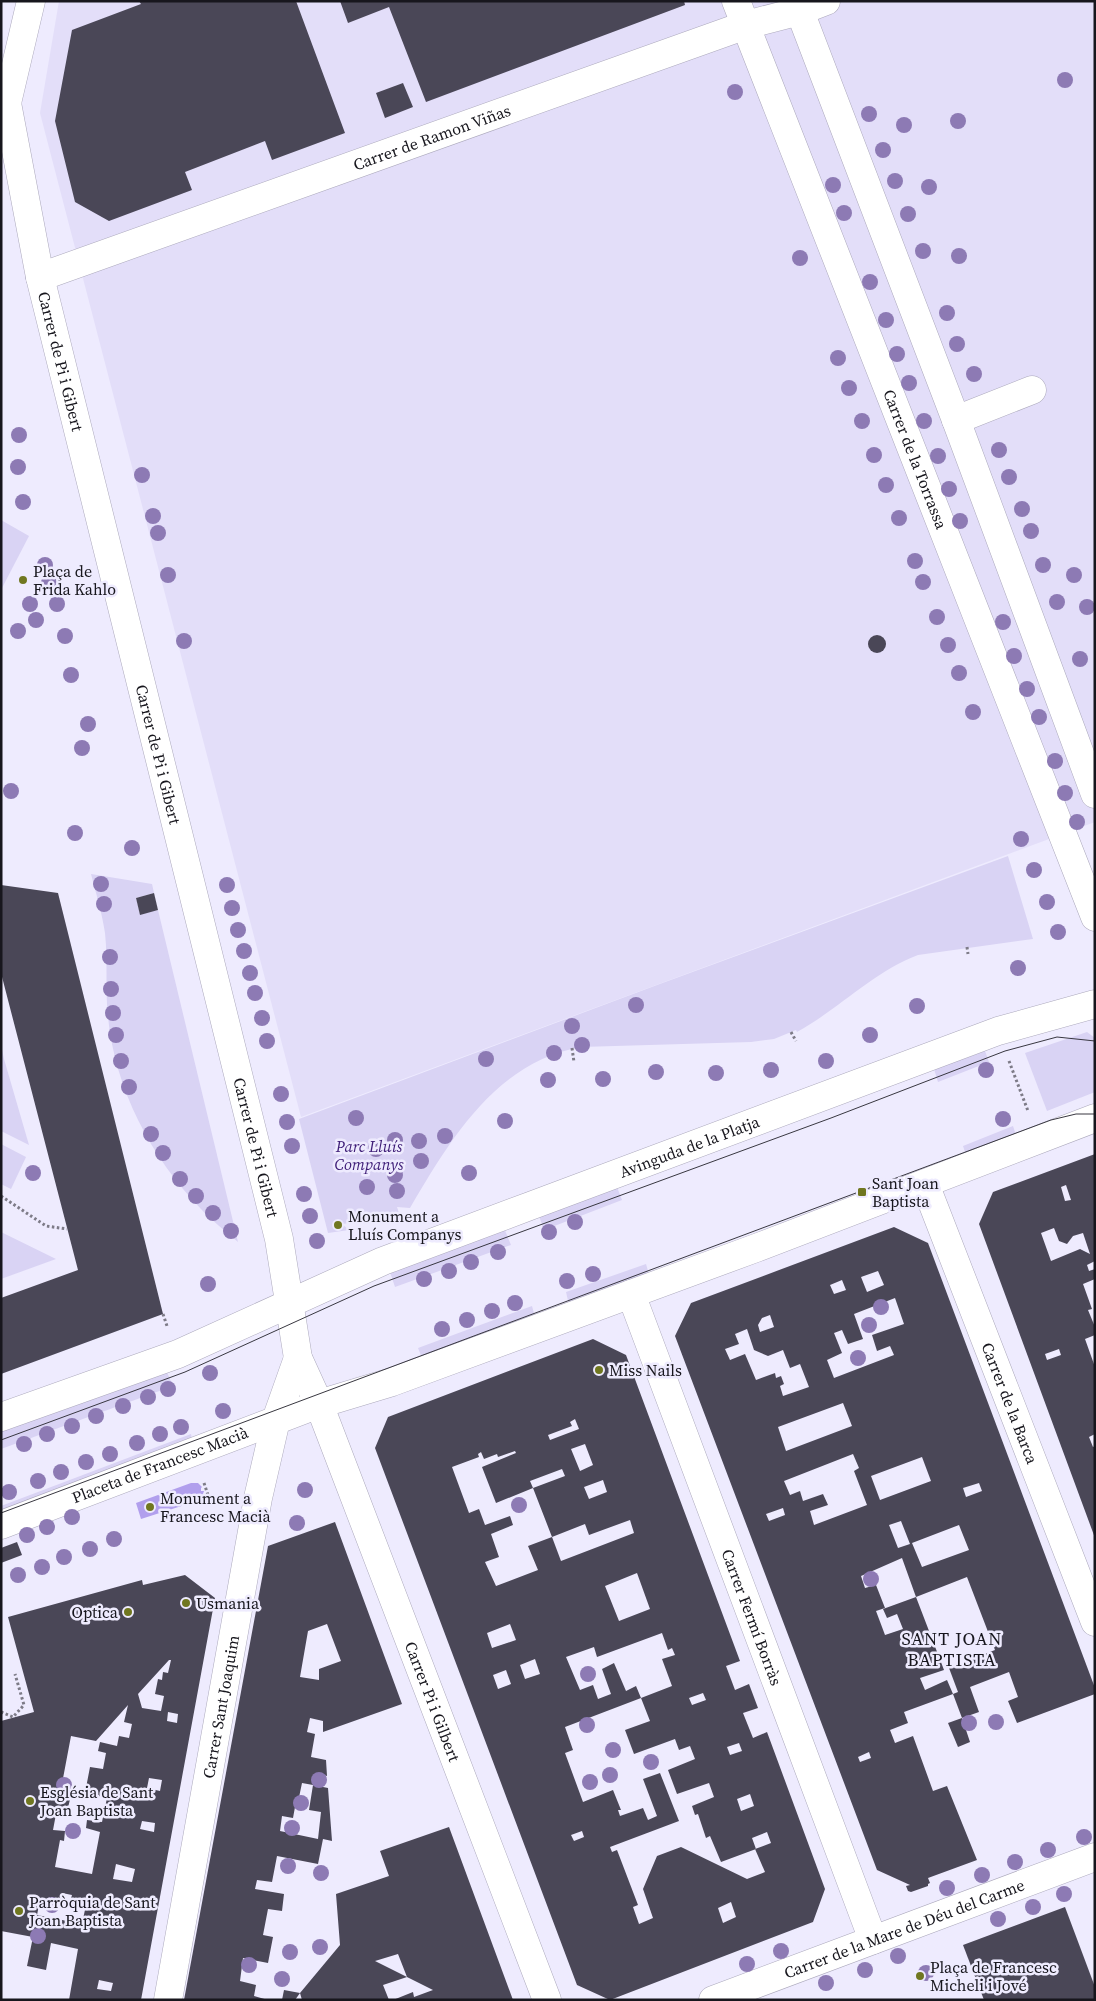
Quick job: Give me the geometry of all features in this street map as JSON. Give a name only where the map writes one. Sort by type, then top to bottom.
[{"type":"street","name":"Carrer de Pi i Gibert","points":[[31,1],[4,95],[40,277],[279,1239],[298,1358],[319,1404]]},
{"type":"street","name":"Carrer de Ramon Viñas","points":[[40,277],[741,13],[826,1]]},
{"type":"street","points":[[798,6],[956,420],[1095,794]]},
{"type":"street","name":"Carrer de la Torrassa","points":[[741,13],[1095,917]]},
{"type":"street","points":[[956,420],[1032,390]]},
{"type":"street","name":"Avinguda de la Platja","points":[[289,1304],[383,1261],[815,1099],[998,1031],[1095,1004]]},
{"type":"street","points":[[319,1404],[392,1382],[631,1294],[1095,1118]]},
{"type":"street","name":"Carrer de la Barca","points":[[925,1184],[1095,1622]]},
{"type":"street","name":"Carrer Fermí Borràs","points":[[631,1294],[873,1940]]},
{"type":"street","points":[[1,1417],[178,1354],[289,1304]]},
{"type":"street","name":"Carrer Sant Joaquim","points":[[168,2000],[258,1498],[276,1420],[298,1358]]},
{"type":"street","name":"Placeta de Francesc Macià","points":[[1,1525],[319,1404]]},
{"type":"street","name":"Carrer Pi i Gilbert","points":[[319,1404],[547,2000]]},
{"type":"street","name":"Carrer de la Mare de Déu del Carme","points":[[713,2000],[1095,1857]]},
{"type":"path","points":[[967,947],[968,954]]},
{"type":"path","points":[[791,1032],[796,1041]]},
{"type":"path","points":[[572,1048],[574,1062]]},
{"type":"path","points":[[1008,1059],[1030,1118]]},
{"type":"path","points":[[1,1196],[46,1226],[68,1229]]},
{"type":"path","points":[[207,1487],[206,1493],[208,1495]]},
{"type":"path","points":[[1,1712],[14,1717],[24,1705],[15,1674]]},
{"type":"shaded area","points":[[59,1],[1095,1],[1095,822],[301,1117],[40,113]]},
{"type":"shaded area","points":[[191,1483],[198,1483],[202,1487],[201,1491],[204,1491],[202,1497],[197,1501],[141,1519],[136,1503]]},
{"type":"green space","points":[[1,520],[29,536],[2,588],[1,588]]},
{"type":"green space","name":"Parc Lluís Companys","points":[[1008,856],[1033,939],[918,955],[886,971],[797,1032],[796,1030],[774,1039],[751,1042],[581,1047],[551,1055],[524,1069],[500,1087],[479,1108],[459,1131],[410,1208],[397,1207],[400,1216],[342,1224],[349,1230],[328,1233],[299,1119]]},
{"type":"green space","points":[[91,874],[152,884],[154,893],[136,898],[140,914],[158,910],[238,1242],[201,1209],[166,1167],[151,1144],[127,1096],[112,1044],[107,1006],[105,933]]},
{"type":"green space","points":[[1087,1032],[1095,1038],[1095,1092],[1047,1111],[1025,1053]]},
{"type":"green space","points":[[1,1045],[4,1059],[29,1145],[1,1131]]},
{"type":"green space","points":[[985,1051],[989,1062],[938,1082],[934,1069]]},
{"type":"green space","points":[[1013,1126],[1017,1138],[967,1158],[963,1146]]},
{"type":"green space","points":[[1,1144],[26,1157],[11,1189],[1,1184]]},
{"type":"green space","points":[[617,1187],[622,1200],[544,1230],[539,1216]]},
{"type":"green space","points":[[504,1228],[511,1245],[395,1287],[390,1272]]},
{"type":"green space","points":[[1,1232],[56,1259],[1,1279]]},
{"type":"green space","points":[[646,1264],[650,1278],[570,1309],[566,1292]]},
{"type":"green space","points":[[532,1306],[536,1321],[424,1363],[418,1348]]},
{"type":"green space","points":[[166,1370],[173,1386],[1,1449],[1,1431]]},
{"type":"green space","points":[[191,1434],[194,1448],[1,1521],[1,1506]]},
{"type":"building","points":[[139,1],[296,1],[345,133],[272,160],[265,141],[185,172],[192,190],[109,221],[75,202],[55,121],[72,30],[141,4]]},
{"type":"building","points":[[340,1],[684,1],[685,5],[426,102],[389,7],[348,23]]},
{"type":"building","points":[[403,83],[413,107],[385,118],[376,93]]},
{"type":"building","points":[[877,635],[883,638],[886,644],[883,650],[877,653],[871,650],[868,644],[871,638]]},
{"type":"building","points":[[1,885],[58,893],[163,1314],[1,1374],[1,1298],[78,1270],[1,973]]},
{"type":"building","points":[[154,893],[158,910],[140,915],[136,898]]},
{"type":"building","points":[[1095,1154],[1095,1261],[1087,1265],[1089,1271],[1095,1269],[1095,1279],[1083,1284],[1092,1309],[1088,1310],[1095,1327],[1095,1335],[1085,1339],[1095,1367],[1095,1434],[1089,1437],[1093,1447],[1095,1446],[1095,1538],[979,1224],[993,1192]],"holes":[[[1066,1185],[1071,1200],[1065,1201],[1061,1187]],[[1054,1228],[1059,1241],[1067,1244],[1073,1236],[1083,1233],[1090,1254],[1080,1249],[1051,1261],[1041,1233]],[[1059,1349],[1061,1355],[1047,1360],[1045,1354]]]},
{"type":"building","points":[[894,1227],[928,1243],[1095,1688],[1095,1694],[1017,1723],[1008,1701],[1018,1697],[1009,1672],[970,1687],[979,1712],[962,1718],[953,1694],[904,1712],[908,1723],[890,1730],[895,1743],[913,1736],[933,1791],[947,1786],[977,1860],[928,1878],[930,1883],[928,1886],[911,1892],[908,1891],[906,1886],[910,1885],[877,1870],[675,1336],[691,1303]],"holes":[[[878,1271],[884,1285],[867,1292],[861,1277]],[[842,1280],[846,1290],[834,1294],[830,1285]],[[895,1298],[904,1324],[872,1335],[877,1351],[890,1346],[894,1355],[834,1378],[827,1360],[842,1353],[834,1333],[842,1330],[848,1344],[863,1339],[854,1314]],[[770,1315],[774,1327],[760,1332],[758,1325],[762,1318]],[[747,1329],[754,1350],[768,1356],[783,1350],[790,1368],[800,1364],[809,1387],[783,1396],[780,1386],[784,1384],[781,1376],[776,1378],[775,1373],[756,1380],[745,1354],[730,1360],[725,1349],[739,1344],[735,1334]],[[843,1403],[852,1426],[786,1451],[778,1427]],[[853,1454],[859,1468],[854,1471],[867,1505],[814,1525],[810,1511],[828,1505],[823,1494],[803,1501],[800,1491],[790,1495],[784,1481]],[[922,1457],[931,1481],[880,1500],[871,1476]],[[979,1483],[982,1491],[966,1497],[963,1488]],[[783,1508],[785,1515],[769,1521],[766,1514]],[[901,1521],[910,1544],[898,1548],[889,1525]],[[959,1525],[969,1550],[922,1567],[912,1543]],[[902,1558],[916,1597],[883,1609],[887,1618],[897,1614],[903,1629],[885,1635],[876,1611],[885,1608],[876,1585],[865,1588],[861,1576]],[[967,1577],[995,1650],[949,1668],[958,1692],[953,1694],[947,1680],[925,1690],[920,1678],[944,1670],[916,1597]],[[869,1752],[871,1758],[860,1762],[858,1757]]]},
{"type":"building","points":[[593,1339],[626,1355],[740,1661],[726,1666],[735,1690],[749,1684],[758,1708],[743,1713],[753,1738],[767,1732],[825,1889],[813,1922],[610,2000],[577,1985],[375,1448],[388,1417]],"holes":[[[575,1419],[579,1429],[550,1440],[548,1435],[572,1426],[570,1422]],[[585,1444],[593,1465],[580,1471],[571,1449]],[[515,1451],[516,1453],[482,1467],[496,1503],[533,1488],[552,1537],[528,1546],[538,1570],[496,1586],[485,1562],[499,1557],[491,1534],[513,1525],[510,1516],[485,1525],[479,1509],[469,1513],[452,1467],[479,1457],[478,1454],[481,1452],[484,1459],[497,1454],[498,1457]],[[562,1469],[565,1476],[533,1488],[530,1481]],[[603,1480],[607,1492],[589,1499],[584,1487]],[[630,1520],[634,1533],[561,1561],[552,1537],[585,1524],[589,1535]],[[637,1573],[650,1609],[619,1621],[605,1586]],[[510,1624],[516,1640],[492,1648],[487,1633]],[[662,1633],[668,1650],[672,1648],[675,1655],[662,1659],[672,1686],[641,1698],[636,1686],[626,1691],[614,1663],[602,1669],[611,1694],[598,1699],[593,1685],[580,1690],[566,1657],[594,1647],[597,1657]],[[535,1659],[540,1674],[525,1679],[520,1665]],[[506,1670],[511,1684],[498,1689],[493,1675]],[[703,1693],[706,1700],[692,1705],[689,1698]],[[641,1698],[650,1721],[625,1730],[634,1754],[675,1739],[679,1750],[690,1746],[695,1759],[668,1770],[677,1794],[709,1783],[714,1797],[692,1806],[695,1815],[698,1814],[706,1838],[710,1836],[721,1862],[755,1849],[765,1872],[747,1879],[681,1847],[657,1856],[643,1889],[653,1918],[639,1924],[633,1907],[638,1905],[617,1850],[612,1852],[610,1847],[679,1821],[660,1773],[643,1779],[657,1816],[648,1820],[643,1808],[620,1816],[618,1810],[621,1810],[613,1790],[583,1802],[565,1753],[573,1750],[565,1727]],[[739,1743],[742,1751],[730,1755],[727,1747]],[[750,1794],[754,1806],[741,1811],[737,1799]],[[582,1831],[584,1837],[574,1841],[571,1835]],[[767,1832],[771,1843],[756,1849],[752,1838]],[[731,1902],[736,1917],[723,1923],[718,1908]]]},
{"type":"building","points":[[335,1522],[402,1704],[323,1732],[323,1721],[310,1718],[307,1732],[315,1734],[311,1757],[326,1760],[327,1776],[316,1773],[313,1785],[328,1788],[332,1841],[323,1839],[318,1864],[277,1856],[272,1882],[257,1880],[255,1889],[284,1894],[282,1911],[268,1909],[263,1935],[273,1937],[268,1963],[243,1958],[240,1981],[256,1985],[254,1996],[268,2000],[184,2000],[268,1546]],"holes":[[[327,1624],[341,1661],[319,1669],[319,1680],[300,1677],[308,1631]],[[302,1783],[313,1785],[309,1810],[321,1812],[318,1839],[280,1831],[282,1816],[293,1818]]]},
{"type":"building","points":[[17,1542],[22,1555],[1,1563],[1,1548]]},
{"type":"building","points":[[185,1575],[215,1598],[141,2000],[69,2000],[78,1949],[51,1943],[46,1970],[27,1966],[33,1937],[1,1931],[1,1721],[34,1712],[8,1617],[142,1580],[143,1585]],"holes":[[[171,1660],[168,1673],[163,1672],[162,1680],[158,1679],[155,1694],[164,1696],[161,1711],[142,1708],[138,1694]],[[128,1705],[124,1722],[132,1724],[129,1738],[119,1736],[117,1746],[100,1742],[98,1751],[106,1753],[103,1769],[90,1767],[85,1793],[107,1798],[102,1822],[87,1820],[86,1828],[100,1832],[92,1874],[55,1867],[60,1840],[64,1841],[65,1831],[53,1830],[56,1814],[66,1816],[72,1791],[61,1789],[71,1736],[96,1741]],[[168,1712],[178,1714],[177,1723],[167,1721]],[[149,1778],[162,1780],[160,1791],[147,1788]],[[142,1821],[155,1823],[154,1832],[140,1829]],[[116,1864],[135,1869],[132,1882],[113,1879]],[[62,1893],[72,1895],[70,1902],[86,1905],[82,1924],[37,1915],[40,1900],[60,1903]],[[99,1980],[113,1983],[111,1991],[97,1989]]]},
{"type":"building","points":[[962,1718],[970,1742],[958,1747],[948,1723]]},
{"type":"building","points":[[449,1827],[513,2000],[393,2000],[413,1992],[414,1997],[433,1990],[407,1977],[383,1985],[389,2000],[302,2000],[300,1993],[340,1945],[336,1894],[389,1876],[380,1851]],"holes":[[[398,1954],[407,1977],[375,1961]]]},
{"type":"building","points":[[1065,1907],[1095,1987],[1095,2000],[984,2000],[963,1945]]},
{"type":"building","points":[[284,1990],[300,1993],[295,2000],[282,2000]]},
{"type":"tram line","points":[[1,1440],[185,1372],[374,1286],[831,1118],[1005,1051],[1057,1037],[1095,1041]]},
{"type":"tram line","points":[[1,1513],[1051,1120],[1076,1114],[1095,1114]]},
{"type":"place","name":"Plaça de Frida Kahlo","points":[[23,580]]},
{"type":"place","name":"Sant Joan Baptista","points":[[862,1192]]},
{"type":"place","name":"Monument a Lluís Companys","points":[[338,1225]]},
{"type":"place","name":"Miss Nails","points":[[599,1370]]},
{"type":"place","name":"Monument a Francesc Macià","points":[[150,1507]]},
{"type":"place","name":"Usmania","points":[[186,1603]]},
{"type":"place","name":"Optica","points":[[128,1612]]},
{"type":"place","name":"Església de Sant Joan Baptista","points":[[30,1801]]},
{"type":"place","name":"Parròquia de Sant Joan Baptista","points":[[19,1911]]},
{"type":"place","name":"Plaça de Francesc Micheli i Jové","points":[[920,1976]]},
{"type":"district","name":"SANT JOAN BAPTISTA","points":[[952,1648]]}]
